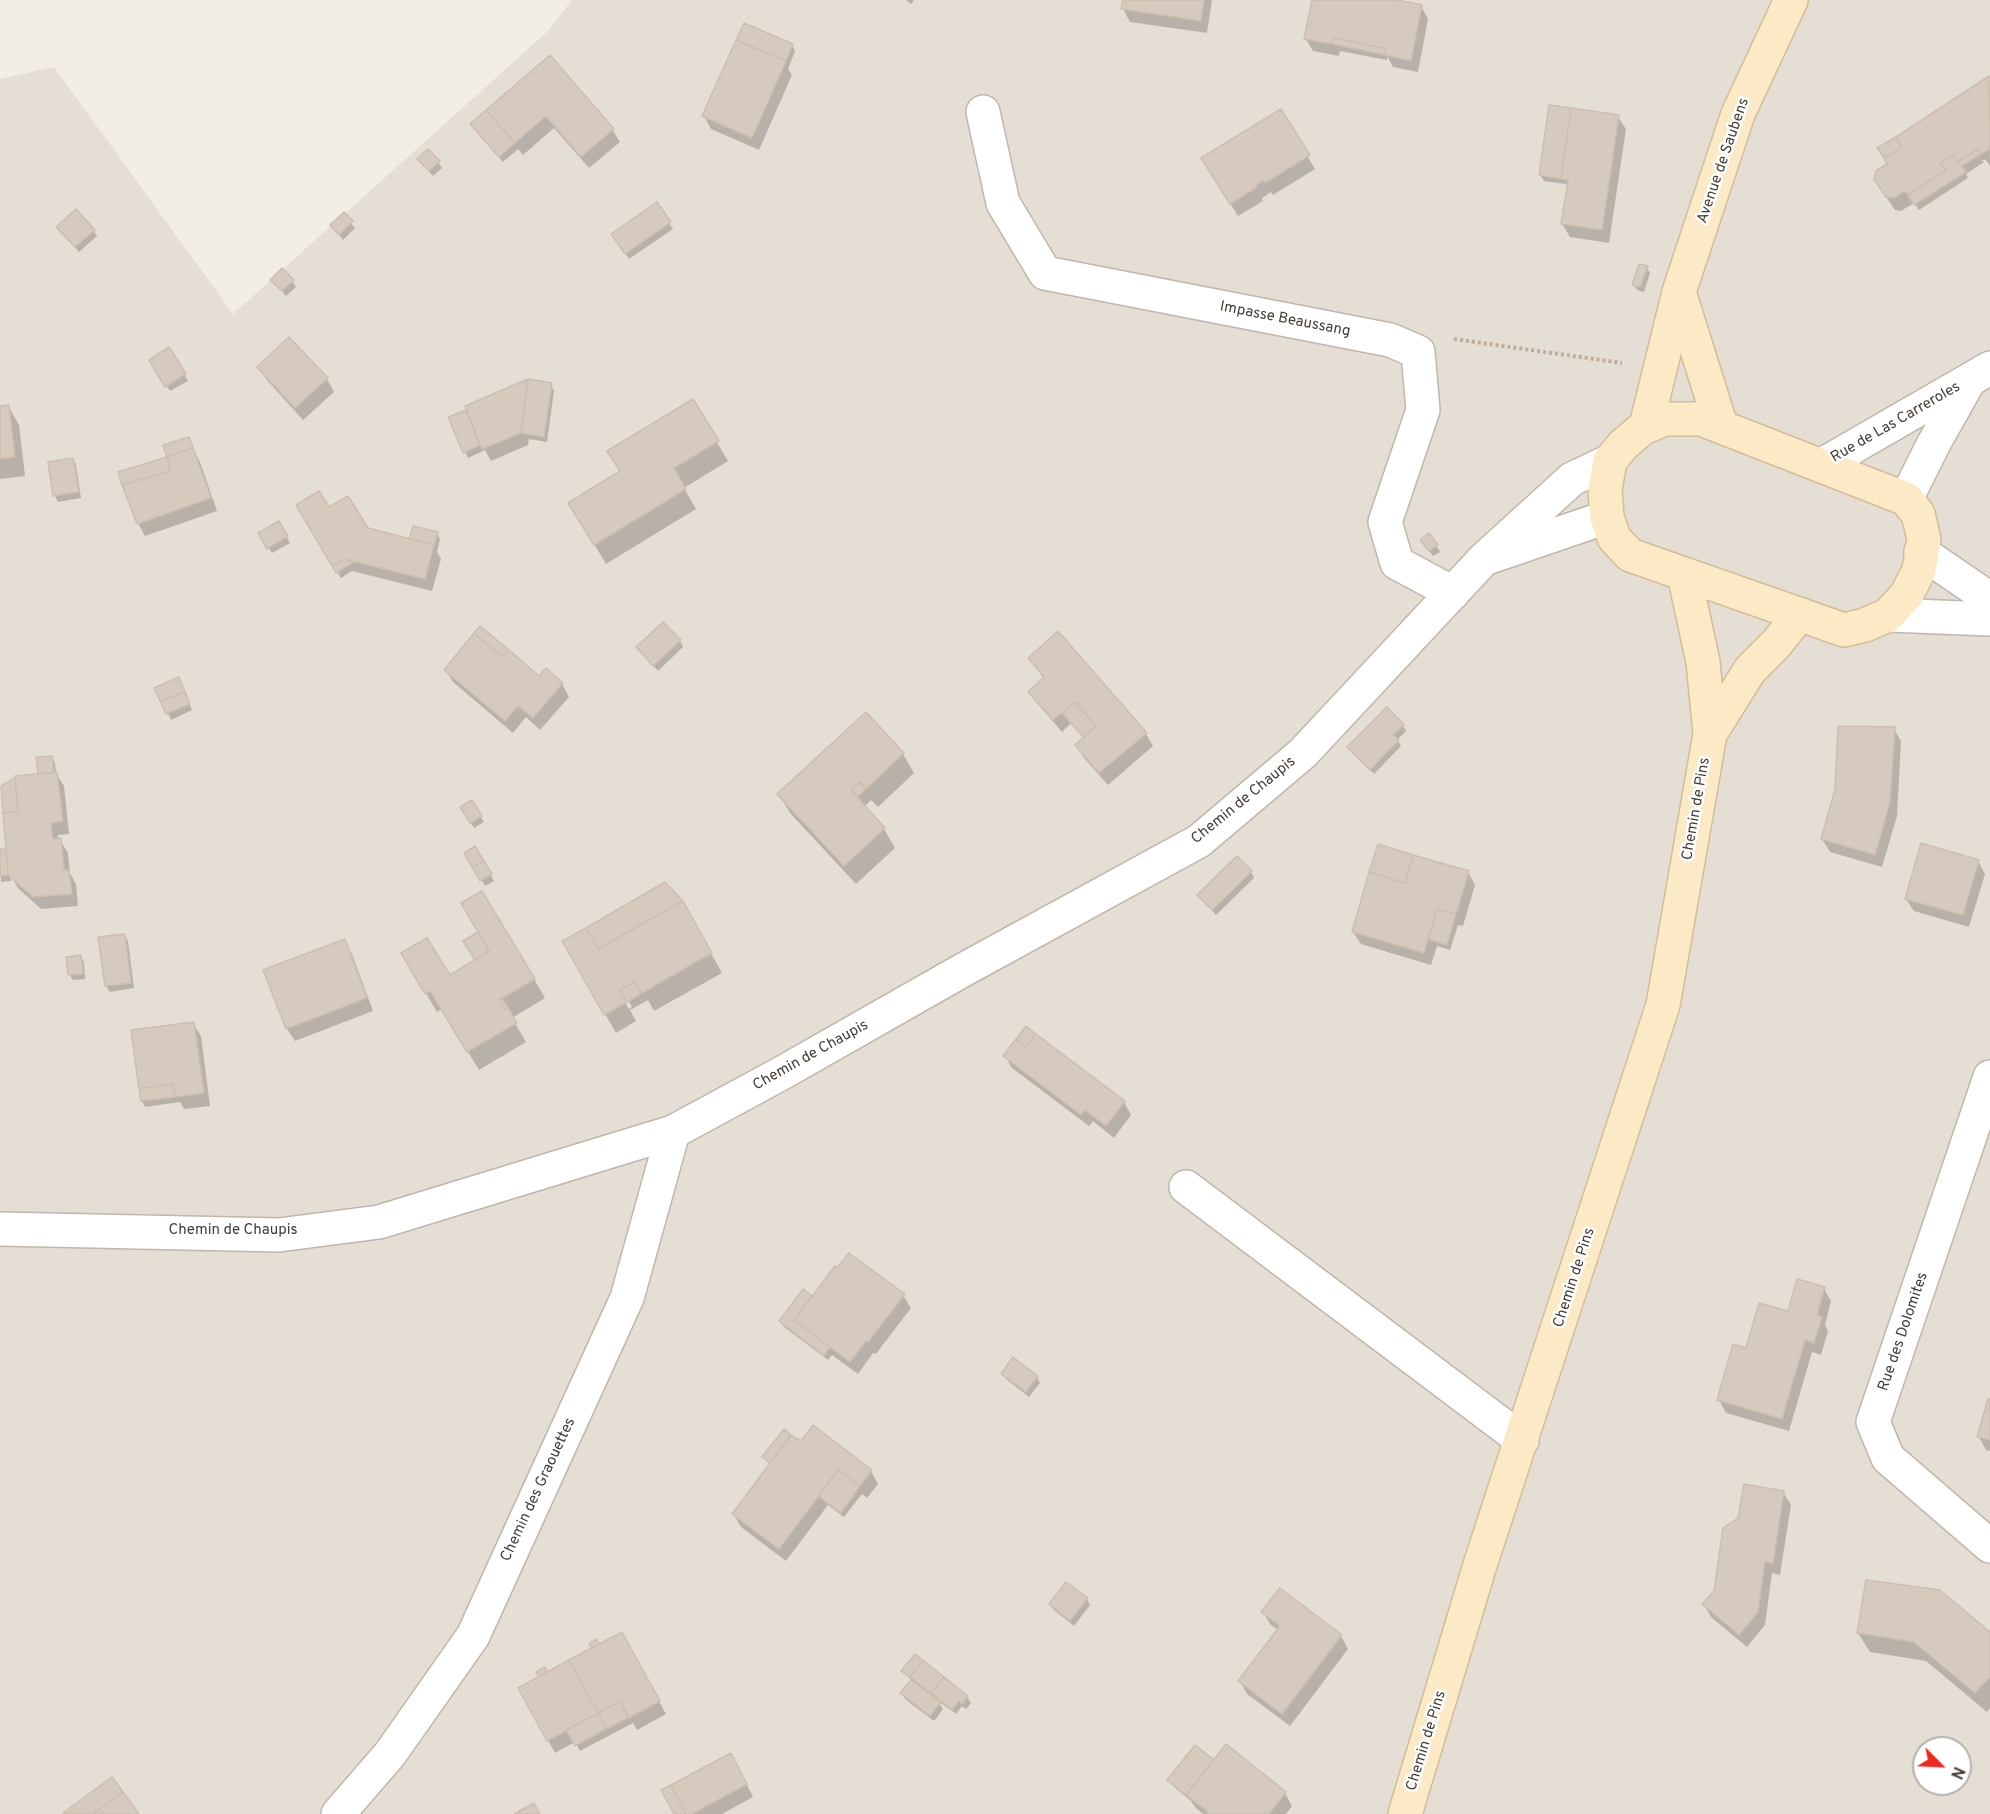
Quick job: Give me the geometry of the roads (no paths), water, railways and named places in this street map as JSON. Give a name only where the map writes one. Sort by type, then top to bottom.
[{"type":"street","name":"Avenue de Saubens","points":[[1646,426],[1679,292],[1738,114],[1791,0]]},
{"type":"street","name":"Impasse Beaussang","points":[[983,112],[1003,203],[1045,273],[1390,340],[1418,352],[1423,410],[1385,522],[1397,563],[1453,593]]},
{"type":"street","points":[[1679,292],[1721,426]]},
{"type":"street","name":"Rue de Las Carreroles","points":[[1822,465],[1980,374]]},
{"type":"street","name":"Rue de Las Carreroles","points":[[1906,499],[1934,443],[1980,374]]},
{"type":"street","points":[[1664,419],[1701,419],[1721,426],[1906,499],[1918,514],[1924,539],[1922,552],[1919,570],[1907,594],[1888,615],[1866,625],[1844,630],[1630,555],[1614,538],[1607,517],[1605,489],[1610,461],[1623,445],[1646,426],[1664,419]]},
{"type":"street","name":"Chemin de Chaupis","points":[[0,1229],[279,1235],[379,1222],[673,1132],[1198,841],[1303,753],[1484,559],[1572,479],[1610,461]]},
{"type":"street","name":"Chemin de Chaupis","points":[[1484,559],[1607,517]]},
{"type":"street","points":[[1922,552],[1990,599]]},
{"type":"street","name":"Chemin de Pins","points":[[1405,1814],[1480,1565],[1663,1005],[1710,734],[1703,662],[1684,574]]},
{"type":"street","name":"Chemin de Pins","points":[[1710,734],[1750,670],[1776,644],[1800,614]]},
{"type":"street","points":[[1888,615],[1990,619]]},
{"type":"street","name":"Rue des Dolomites","points":[[1990,1077],[1873,1422],[1888,1458],[1990,1546]]},
{"type":"street","name":"Chemin des Graouettes","points":[[338,1814],[390,1754],[472,1636],[627,1298],[673,1132]]},
{"type":"street","points":[[1186,1187],[1522,1440]]}]
